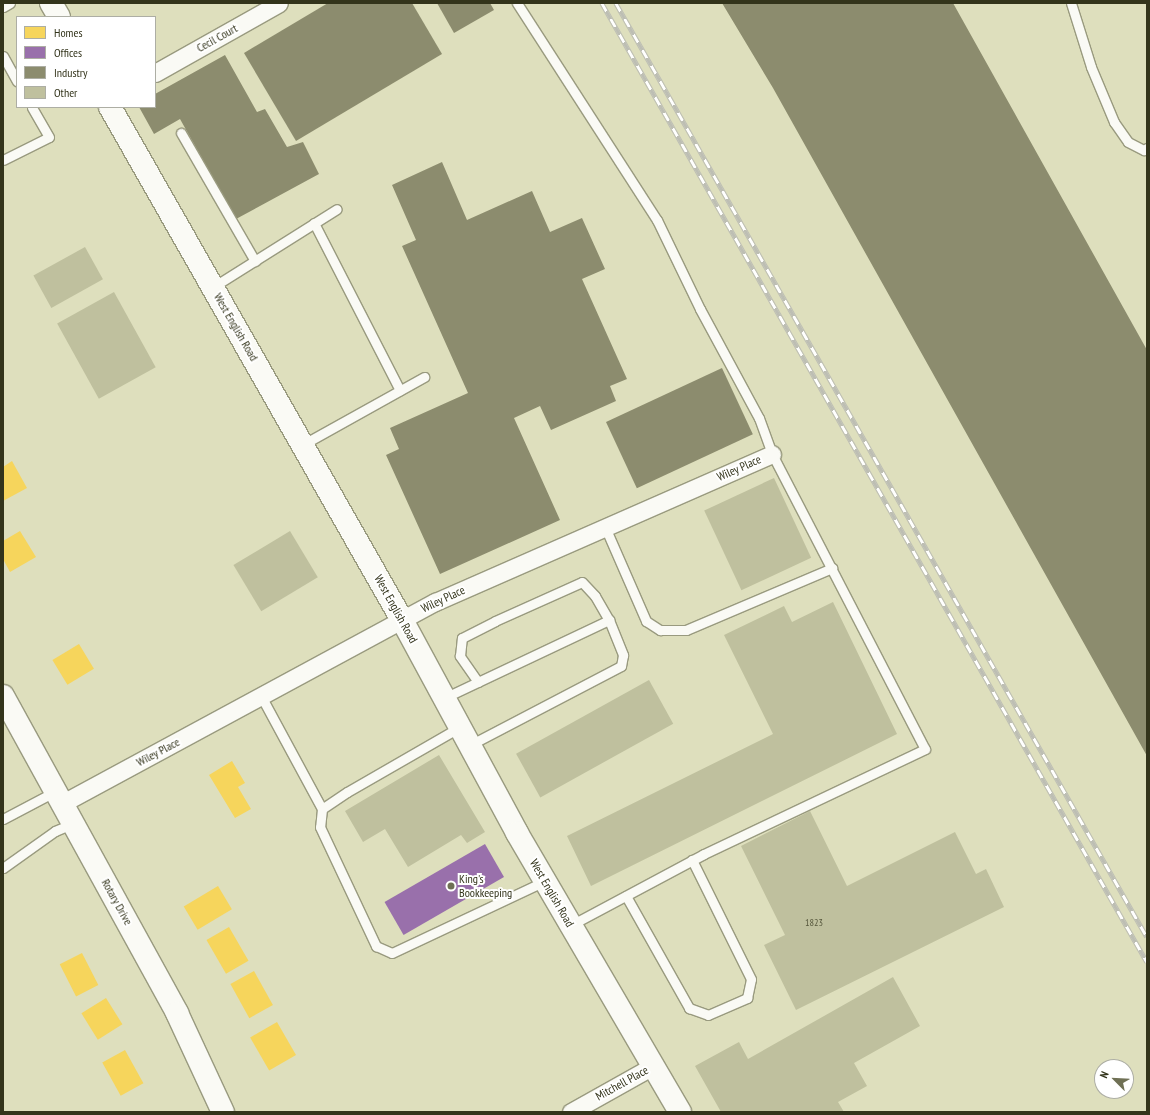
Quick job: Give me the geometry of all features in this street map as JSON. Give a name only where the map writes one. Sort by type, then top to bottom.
[{"type":"main road","points":[[51,3],[58,16]]},
{"type":"main road","name":"West English Road","points":[[111,108],[402,620],[545,880],[680,1112]]},
{"type":"main road","name":"Rotary Drive","points":[[3,696],[177,1012],[223,1112]]},
{"type":"street","name":"Cecil Court","points":[[156,72],[279,3]]},
{"type":"street","name":"Wiley Place","points":[[59,797],[261,696],[435,602],[772,454]]},
{"type":"street","name":"Mitchell Place","points":[[570,1112],[653,1066]]},
{"type":"lane","points":[[3,7],[10,3]]},
{"type":"lane","points":[[517,3],[656,220],[700,309],[759,418],[772,454],[925,749],[692,860],[571,925]]},
{"type":"lane","points":[[1071,3],[1091,67],[1119,129],[1128,142],[1144,150],[1147,148]]},
{"type":"lane","points":[[3,56],[16,79]]},
{"type":"lane","points":[[3,160],[49,137],[33,108]]},
{"type":"lane","points":[[181,133],[254,261]]},
{"type":"lane","points":[[213,287],[337,209]]},
{"type":"lane","points":[[314,223],[400,390]]},
{"type":"lane","points":[[302,445],[424,377]]},
{"type":"lane","points":[[605,527],[646,622],[660,630],[686,630],[832,568]]},
{"type":"lane","points":[[322,809],[347,792],[465,736],[622,666],[623,655],[609,620],[595,596],[582,582],[495,621],[462,638],[460,656],[478,682]]},
{"type":"lane","points":[[444,698],[609,620]]},
{"type":"lane","points":[[261,696],[322,809],[320,827],[376,946],[392,953],[545,880]]},
{"type":"lane","points":[[3,819],[59,797]]},
{"type":"lane","points":[[3,868],[55,831],[74,823]]},
{"type":"lane","points":[[626,896],[689,1008],[708,1015],[747,998],[751,979],[692,860]]},
{"type":"building: Homes","points":[[12,461],[27,488],[3,501],[3,467]]},
{"type":"building: Homes","points":[[20,531],[36,557],[10,572],[3,559],[3,541]]},
{"type":"building: Homes","points":[[79,644],[94,669],[67,685],[52,660]]},
{"type":"building: Homes","points":[[232,761],[245,783],[238,787],[251,809],[235,818],[209,775]]},
{"type":"building: Homes","points":[[218,886],[232,909],[198,930],[184,907]]},
{"type":"building: Homes","points":[[229,927],[248,961],[226,974],[206,940]]},
{"type":"building: Homes","points":[[82,953],[98,985],[76,996],[60,964]]},
{"type":"building: Homes","points":[[254,971],[273,1005],[249,1018],[230,984]]},
{"type":"building: Homes","points":[[106,998],[122,1024],[98,1040],[81,1013]]},
{"type":"building: Homes","points":[[277,1022],[296,1055],[269,1070],[250,1038]]},
{"type":"building: Homes","points":[[125,1050],[143,1083],[121,1096],[102,1063]]},
{"type":"building: Offices","points":[[485,844],[504,877],[404,935],[385,902]]},
{"type":"building: Industry","points":[[328,3],[412,3],[442,54],[296,141],[244,53]]},
{"type":"building: Industry","points":[[437,3],[490,3],[494,10],[454,33]]},
{"type":"building: Industry","points":[[722,3],[953,3],[1147,350],[1147,756],[773,88]]},
{"type":"building: Industry","points":[[225,55],[257,112],[265,109],[287,147],[303,142],[319,174],[236,219],[180,119],[154,134],[140,108],[156,108],[156,93]]},
{"type":"building: Industry","points":[[442,162],[467,220],[532,191],[550,232],[582,218],[605,269],[582,279],[627,379],[610,386],[616,401],[551,430],[540,406],[514,418],[560,520],[440,574],[386,455],[399,449],[390,428],[468,393],[402,246],[416,240],[392,185]]},
{"type":"building: Industry","points":[[722,368],[753,434],[637,488],[606,422]]},
{"type":"building: Other","points":[[85,247],[103,279],[51,308],[33,276]]},
{"type":"building: Other","points":[[114,292],[156,367],[99,399],[57,324]]},
{"type":"building: Other","points":[[774,478],[811,558],[741,590],[704,511]]},
{"type":"building: Other","points":[[290,531],[318,577],[261,611],[233,565]]},
{"type":"building: Other","points":[[833,602],[897,734],[591,886],[567,836],[773,734],[724,635],[784,606],[792,622]]},
{"type":"building: Other","points":[[649,680],[673,724],[540,797],[516,754]]},
{"type":"building: Other","points":[[439,755],[485,832],[467,843],[461,835],[408,867],[385,829],[363,842],[345,811]]},
{"type":"building: Other","points":[[810,811],[847,886],[955,832],[976,874],[986,869],[1004,907],[796,1010],[764,945],[785,935],[741,846]]},
{"type":"building: Other","points":[[893,977],[920,1026],[854,1063],[867,1086],[838,1102],[844,1112],[721,1112],[695,1066],[739,1042],[748,1059]]},
{"type":"railway","points":[[602,3],[1147,962]]},
{"type":"railway","points":[[616,3],[1147,937]]},
{"type":"place","name":"King's Bookkeeping","points":[[451,886]]}]
